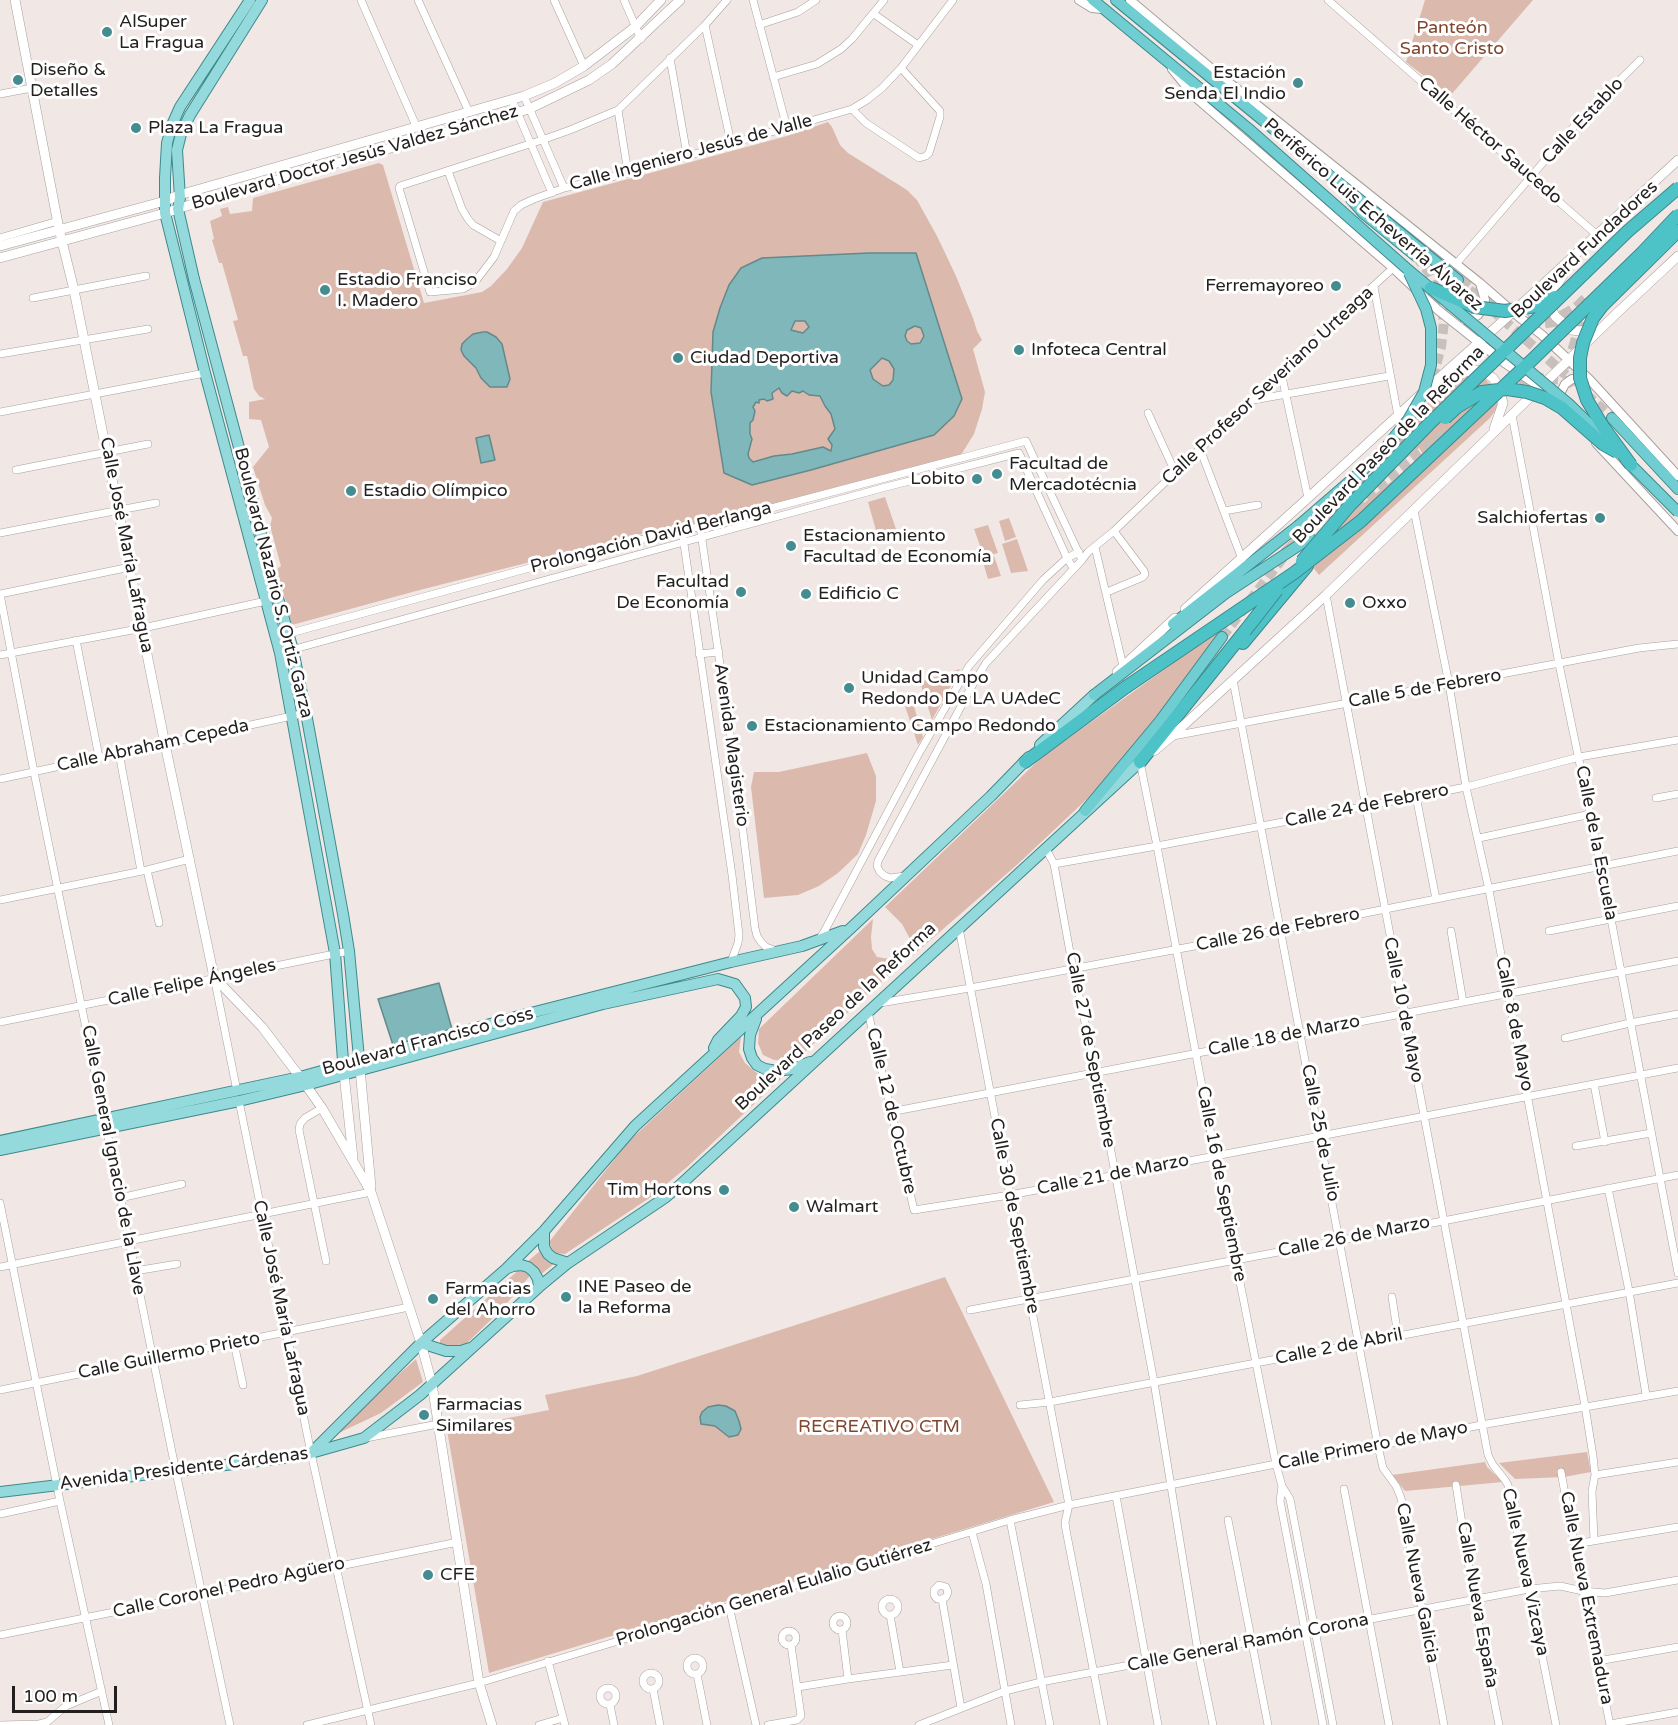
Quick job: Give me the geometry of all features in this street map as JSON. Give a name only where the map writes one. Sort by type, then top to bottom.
[{"type":"highway","name":"Periférico Luis Echeverría Álvarez","points":[[1093,0],[1249,129],[1405,267],[1569,404],[1678,513]]},
{"type":"highway","name":"Periférico Luis Echeverría Álvarez","points":[[1116,0],[1139,7],[1342,186],[1458,279]]},
{"type":"highway","points":[[1342,186],[1358,208],[1416,256]]},
{"type":"highway","name":"Boulevard Fundadores","points":[[1516,339],[1628,231],[1678,188]]},
{"type":"highway","points":[[1431,288],[1475,307],[1505,311],[1536,306],[1563,293],[1678,196]]},
{"type":"highway","name":"Boulevard Paseo de la Reforma","points":[[1025,762],[1126,687],[1294,573],[1384,501],[1642,253],[1678,215]]},
{"type":"highway","points":[[1630,465],[1587,400],[1580,378],[1580,358],[1593,318],[1602,306],[1678,231]]},
{"type":"highway","points":[[1148,644],[1298,526],[1379,456],[1408,420],[1424,392],[1431,365],[1431,328],[1426,309],[1405,267]]},
{"type":"highway","name":"Boulevard Paseo de la Reforma","points":[[1140,762],[1251,628],[1267,602],[1351,504],[1516,339]]},
{"type":"highway","points":[[1251,628],[1367,494],[1457,407],[1482,392],[1496,389],[1514,390],[1545,398],[1562,408],[1602,444],[1617,452]]},
{"type":"highway","points":[[1612,418],[1678,489]]},
{"type":"highway","points":[[1094,695],[1227,593],[1310,538]]},
{"type":"highway","points":[[1085,811],[1160,721],[1222,638]]},
{"type":"main road","name":"Calle José María Lafragua","points":[[15,0],[214,977]]},
{"type":"main road","name":"Boulevard Nazario S. Ortiz Garza","points":[[250,0],[180,107],[172,125],[168,143],[165,213],[280,653],[335,953],[354,1161]]},
{"type":"main road","name":"Boulevard Nazario S. Ortiz Garza","points":[[262,0],[190,115],[181,134],[177,150],[178,209],[194,279],[288,634],[306,713],[349,951],[371,1192]]},
{"type":"main road","name":"Boulevard Doctor Jesús Valdez Sánchez","points":[[0,246],[59,225],[165,201],[179,195],[524,96],[555,83],[584,66],[634,27],[661,0]]},
{"type":"main road","name":"Boulevard Doctor Jesús Valdez Sánchez","points":[[0,258],[518,113],[589,80],[612,64],[680,0]]},
{"type":"main road","points":[[1094,695],[1678,160]]},
{"type":"main road","points":[[1576,255],[1551,296],[1551,307],[1555,316],[1571,330],[1580,331],[1593,328],[1616,314]]},
{"type":"main road","points":[[1140,762],[1172,736],[1326,595],[1678,256]]},
{"type":"main road","points":[[1430,386],[1449,376],[1471,371],[1482,371],[1493,378],[1502,394],[1503,404],[1492,434]]},
{"type":"main road","name":"Boulevard Paseo de la Reforma","points":[[311,1453],[422,1343],[544,1232],[635,1126],[851,928],[1094,695]]},
{"type":"main road","name":"Boulevard Paseo de la Reforma","points":[[364,1438],[402,1410],[568,1263],[666,1197],[1140,762]]},
{"type":"main road","name":"Boulevard Francisco Coss","points":[[360,1065],[519,1016],[730,962],[778,952],[818,941],[851,928]]},
{"type":"main road","points":[[214,977],[262,1027],[303,1081],[322,1108],[371,1192],[422,1343],[432,1384],[479,1683],[492,1725]]},
{"type":"main road","name":"Boulevard Francisco Coss","points":[[0,1150],[105,1124],[303,1081],[603,1004],[718,979],[735,984],[745,998],[746,1007],[741,1016],[718,1040],[710,1056]]},
{"type":"main road","points":[[757,1016],[750,1035],[749,1049],[758,1065],[777,1071],[792,1069],[817,1059]]},
{"type":"main road","name":"Boulevard Francisco Coss","points":[[0,1141],[105,1124]]},
{"type":"main road","points":[[544,1232],[544,1247],[548,1254],[568,1263]]},
{"type":"main road","points":[[506,1269],[521,1265],[528,1267],[538,1279],[539,1287]]},
{"type":"main road","points":[[422,1343],[453,1352],[473,1347]]},
{"type":"main road","name":"Avenida Presidente Cárdenas","points":[[0,1492],[176,1472],[311,1453],[364,1438]]},
{"type":"street","points":[[418,0],[469,112]]},
{"type":"street","points":[[554,0],[584,66]]},
{"type":"street","points":[[624,0],[641,39]]},
{"type":"street","points":[[501,241],[473,225],[468,219],[448,171],[570,130],[618,110],[705,25],[727,0]]},
{"type":"street","points":[[753,0],[787,128]]},
{"type":"street","points":[[759,26],[798,12],[816,0]]},
{"type":"street","points":[[773,77],[817,64],[830,57],[852,39],[884,0]]},
{"type":"street","name":"Calle Ingeniero Jesús de Valle","points":[[448,171],[399,187],[430,292],[463,289],[475,282],[494,257],[514,211],[528,202],[564,188],[628,173],[852,109],[875,94],[901,68],[953,0]]},
{"type":"street","points":[[1079,0],[1092,8],[1102,9]]},
{"type":"street","points":[[1130,0],[1542,335],[1590,380],[1678,476]]},
{"type":"street","name":"Calle Héctor Saucedo","points":[[1328,0],[1597,235]]},
{"type":"street","points":[[364,1],[417,128]]},
{"type":"street","points":[[874,14],[918,45]]},
{"type":"street","points":[[705,25],[731,143]]},
{"type":"street","points":[[1160,55],[1195,97],[1449,319],[1563,407],[1678,531]]},
{"type":"street","points":[[670,58],[687,155]]},
{"type":"street","name":"Calle Establo","points":[[1456,264],[1577,123],[1640,60]]},
{"type":"street","points":[[852,109],[866,123],[900,147],[919,158],[926,156],[929,153],[940,111],[901,68]]},
{"type":"street","points":[[0,94],[32,88]]},
{"type":"street","points":[[524,96],[564,188]]},
{"type":"street","points":[[512,100],[552,193]]},
{"type":"street","points":[[618,110],[628,173]]},
{"type":"street","points":[[0,238],[59,225]]},
{"type":"street","name":"Calle Profesor Severiano Urteaga","points":[[905,876],[890,878],[885,876],[880,872],[878,861],[979,673],[1088,552],[1114,531],[1393,268]]},
{"type":"street","points":[[33,298],[146,276]]},
{"type":"street","points":[[1449,319],[1461,321],[1478,315],[1485,300],[1480,283]]},
{"type":"street","points":[[1374,287],[1398,416]]},
{"type":"street","points":[[0,354],[148,329]]},
{"type":"street","points":[[1281,372],[1308,498]]},
{"type":"street","points":[[0,412],[205,373]]},
{"type":"street","points":[[1253,400],[1389,376]]},
{"type":"street","points":[[1563,407],[1560,394],[1565,384],[1572,379],[1590,380]]},
{"type":"street","points":[[1148,413],[1175,472]]},
{"type":"street","name":"Calle de la Escuela","points":[[1512,415],[1678,1272]]},
{"type":"street","name":"Prolongación David Berlanga","points":[[276,637],[548,563],[1026,441],[1077,552]]},
{"type":"street","points":[[16,470],[148,444]]},
{"type":"street","points":[[1200,449],[1242,559]]},
{"type":"street","name":"Prolongación David Berlanga","points":[[280,653],[886,487],[1019,453],[1067,558]]},
{"type":"street","points":[[0,533],[156,503]]},
{"type":"street","points":[[1224,511],[1258,505]]},
{"type":"street","name":"Calle 8 de Mayo","points":[[1414,510],[1449,684],[1466,787],[1489,890],[1585,1407],[1595,1475],[1592,1491],[1594,1541]]},
{"type":"street","name":"Avenida Magisterio","points":[[700,526],[757,936],[766,946],[778,952]]},
{"type":"street","name":"Avenida Magisterio","points":[[682,530],[739,935],[730,962]]},
{"type":"street","points":[[1107,592],[1143,577],[1145,574],[1114,531]]},
{"type":"street","points":[[1095,547],[1124,666]]},
{"type":"street","points":[[818,941],[908,773],[969,666],[1043,580],[1067,558],[1077,552],[1088,552]]},
{"type":"street","points":[[1077,552],[1082,560]]},
{"type":"street","points":[[1067,558],[1073,568]]},
{"type":"street","points":[[548,563],[553,578]]},
{"type":"street","points":[[0,594],[130,567]]},
{"type":"street","name":"Calle General Ignacio de la Llave","points":[[0,594],[120,1198],[230,1725]]},
{"type":"street","name":"Calle 10 de Mayo","points":[[1326,595],[1482,1425]]},
{"type":"street","points":[[420,598],[424,614]]},
{"type":"street","points":[[0,655],[266,601]]},
{"type":"street","points":[[76,640],[99,757]]},
{"type":"street","name":"Calle 5 de Febrero","points":[[1172,736],[1639,648],[1678,644]]},
{"type":"street","points":[[699,654],[719,652]]},
{"type":"street","points":[[969,666],[979,673]]},
{"type":"street","name":"Calle 25 de Julio","points":[[1233,680],[1378,1446]]},
{"type":"street","name":"Calle Abraham Cepeda","points":[[0,779],[306,713]]},
{"type":"street","name":"Calle 24 de Febrero","points":[[1054,864],[1466,787],[1580,757],[1678,740]]},
{"type":"street","points":[[119,753],[144,871],[159,923]]},
{"type":"street","name":"Calle 16 de Septiembre","points":[[1140,762],[1281,1486]]},
{"type":"street","points":[[908,773],[923,778]]},
{"type":"street","points":[[1656,798],[1678,794]]},
{"type":"street","points":[[1416,796],[1436,899]]},
{"type":"street","points":[[1479,838],[1591,814]]},
{"type":"street","name":"Calle 27 de Septiembre","points":[[1046,849],[1054,864],[1073,969],[1096,1071],[1154,1382],[1198,1652],[1213,1725]]},
{"type":"street","name":"Calle 26 de Febrero","points":[[878,1003],[1280,930],[1678,851]]},
{"type":"street","points":[[0,900],[144,871],[190,859]]},
{"type":"street","points":[[732,875],[748,872]]},
{"type":"street","points":[[1549,931],[1678,906]]},
{"type":"street","name":"Calle 30 de Septiembre","points":[[959,928],[1069,1505],[1065,1522],[1066,1530],[1104,1725]]},
{"type":"street","points":[[1451,931],[1463,1002]]},
{"type":"street","name":"Calle Felipe Ángeles","points":[[0,1022],[349,951]]},
{"type":"street","name":"Calle 18 de Marzo","points":[[890,1112],[1678,961]]},
{"type":"street","name":"Calle José María Lafragua","points":[[214,977],[311,1453],[371,1725]]},
{"type":"street","name":"Calle 12 de Octubre","points":[[868,1012],[914,1210]]},
{"type":"street","points":[[1564,1038],[1678,1014]]},
{"type":"street","name":"Calle 21 de Marzo","points":[[914,1210],[1010,1195],[1678,1068]]},
{"type":"street","points":[[1594,1084],[1605,1142]]},
{"type":"street","points":[[322,1108],[305,1118],[299,1130],[326,1261]]},
{"type":"street","points":[[1576,1146],[1651,1133]]},
{"type":"street","name":"Calle 26 de Marzo","points":[[970,1310],[1678,1175]]},
{"type":"street","points":[[120,1198],[182,1184]]},
{"type":"street","points":[[1608,1188],[1629,1292],[1646,1395]]},
{"type":"street","points":[[0,1267],[371,1192]]},
{"type":"street","points":[[0,1203],[60,1502],[110,1725]]},
{"type":"street","points":[[1670,1232],[1678,1230]]},
{"type":"street","points":[[135,1271],[177,1264]]},
{"type":"street","name":"Calle 2 de Abril","points":[[1020,1405],[1050,1402],[1678,1283]]},
{"type":"street","points":[[1392,1297],[1398,1336]]},
{"type":"street","name":"Calle Guillermo Prieto","points":[[0,1390],[409,1307]]},
{"type":"street","points":[[234,1343],[243,1384]]},
{"type":"street","name":"Calle Primero de Mayo","points":[[1069,1505],[1482,1425],[1678,1391]]},
{"type":"street","name":"Avenida Presidente Cárdenas","points":[[364,1438],[438,1424]]},
{"type":"street","name":"Calle Nueva Vizcaya","points":[[1482,1425],[1490,1460],[1508,1485],[1556,1725]]},
{"type":"street","name":"Calle Nueva Galicia","points":[[1378,1446],[1383,1468],[1396,1486],[1401,1498],[1444,1725]]},
{"type":"street","points":[[1595,1475],[1678,1462]]},
{"type":"street","name":"Calle Nueva Extremadura","points":[[1561,1472],[1610,1725]]},
{"type":"street","name":"Calle Nueva España","points":[[1456,1485],[1474,1600],[1499,1725]]},
{"type":"street","points":[[1281,1486],[1290,1499],[1334,1725]]},
{"type":"street","points":[[1281,1486],[1280,1501],[1322,1722],[1332,1716]]},
{"type":"street","points":[[1344,1489],[1389,1725]]},
{"type":"street","points":[[1116,1496],[1158,1725]]},
{"type":"street","points":[[0,1514],[60,1502]]},
{"type":"street","name":"Prolongación General Eulalio Gutiérrez","points":[[307,1725],[479,1683],[1010,1520],[1069,1505]]},
{"type":"street","points":[[1010,1520],[1050,1725]]},
{"type":"street","points":[[1228,1520],[1268,1725]]},
{"type":"street","points":[[1575,1544],[1678,1527]]},
{"type":"street","points":[[972,1532],[986,1584],[1011,1725]]},
{"type":"street","name":"Calle Coronel Pedro Agüero","points":[[0,1635],[458,1542]]},
{"type":"street","name":"Calle General Ramón Corona","points":[[919,1725],[1005,1691],[1198,1652],[1529,1589],[1560,1586],[1605,1593],[1678,1580]]},
{"type":"street","points":[[942,1599],[960,1708]]},
{"type":"street","points":[[729,1606],[756,1725]]},
{"type":"street","points":[[890,1615],[900,1672]]},
{"type":"street","points":[[842,1630],[848,1679]]},
{"type":"street","points":[[768,1725],[800,1718],[802,1713],[791,1645]]},
{"type":"street","points":[[1598,1661],[1678,1647]]},
{"type":"street","points":[[539,1725],[564,1722],[548,1661]]},
{"type":"street","points":[[798,1688],[953,1665]]},
{"type":"street","points":[[697,1674],[707,1725]]},
{"type":"street","points":[[653,1689],[660,1725]]},
{"type":"street","points":[[1,1725],[47,1722],[66,1706],[102,1691]]},
{"type":"street","points":[[610,1704],[614,1725]]},
{"type":"street","points":[[1610,1725],[1678,1712]]},
{"type":"green space","name":"Panteón Santo Cristo","points":[[1425,0],[1533,0],[1450,96],[1406,62]]},
{"type":"green space","name":"Ciudad Deportiva","points":[[828,122],[840,145],[848,153],[907,190],[917,200],[956,276],[982,340],[973,349],[985,392],[982,409],[974,434],[961,455],[709,521],[658,530],[416,591],[292,625],[277,569],[281,566],[270,526],[272,518],[265,505],[253,467],[269,447],[261,420],[249,419],[249,402],[265,399],[259,396],[254,389],[247,356],[243,356],[233,321],[238,320],[222,263],[219,263],[212,240],[214,239],[210,221],[222,216],[220,209],[228,207],[230,214],[252,211],[253,198],[379,163],[383,165],[424,303],[482,292],[491,286],[522,248],[543,202],[787,136]]},
{"type":"green space","points":[[1467,376],[1478,376],[1492,386],[1497,408],[1490,418],[1319,575],[1301,552],[1424,456],[1419,448],[1316,529],[1284,552],[1281,549],[1316,516],[1385,463],[1371,453],[1451,382]]},
{"type":"green space","points":[[885,497],[896,529],[877,534],[868,502]]},
{"type":"green space","points":[[1009,518],[1016,537],[1005,541],[999,521]]},
{"type":"green space","points":[[988,525],[998,553],[984,557],[974,529]]},
{"type":"green space","points":[[1017,539],[1028,571],[1011,573],[1002,544]]},
{"type":"green space","points":[[994,556],[1001,576],[988,579],[982,559]]},
{"type":"green space","points":[[1228,626],[1159,719],[1104,783],[1019,863],[911,957],[910,939],[902,924],[885,907],[1041,758]]},
{"type":"green space","points":[[960,669],[932,720],[920,682]]},
{"type":"green space","points":[[913,703],[923,737],[918,745],[905,706]]},
{"type":"green space","points":[[867,753],[876,776],[876,801],[858,854],[838,873],[819,886],[798,895],[764,898],[751,787],[754,772],[779,772]]},
{"type":"green space","points":[[873,919],[872,949],[877,957],[904,961],[795,1061],[774,1060],[763,1055],[758,1043],[759,1029]]},
{"type":"green space","points":[[741,1037],[739,1052],[745,1063],[768,1079],[785,1075],[686,1168],[648,1199],[565,1254],[554,1253],[549,1242],[629,1141]]},
{"type":"green space","points":[[541,1250],[542,1255],[555,1263],[539,1276],[527,1262]]},
{"type":"green space","points":[[522,1267],[530,1273],[529,1277],[502,1309],[465,1345],[450,1348],[440,1344],[440,1340]]},
{"type":"green space","name":"RECREATIVO CTM","points":[[945,1277],[1054,1502],[489,1673],[447,1430],[549,1410],[545,1395],[637,1376]]},
{"type":"green space","points":[[416,1359],[423,1382],[381,1413],[326,1439]]},
{"type":"green space","points":[[1587,1452],[1591,1472],[1564,1477],[1515,1479],[1499,1463]]},
{"type":"green space","points":[[1485,1462],[1487,1467],[1503,1482],[1405,1491],[1392,1475]]},
{"type":"water","points":[[916,253],[962,399],[954,416],[934,435],[752,485],[724,473],[711,392],[713,332],[729,285],[741,268],[762,258]],"holes":[[[795,321],[805,321],[809,327],[803,333],[791,330]],[[915,326],[921,328],[924,336],[920,343],[911,344],[907,341],[905,336],[907,330]],[[882,358],[889,361],[894,369],[893,380],[889,385],[883,386],[873,379],[870,370]],[[779,388],[787,396],[792,391],[799,393],[803,391],[809,395],[820,396],[831,414],[835,429],[828,439],[832,445],[831,451],[823,447],[753,462],[748,454],[752,439],[750,423],[755,411],[753,407],[756,402],[759,403],[759,400],[773,399],[772,393]]]},
{"type":"water","points":[[483,332],[496,337],[502,344],[510,379],[507,387],[490,387],[461,350],[462,344],[473,334]]},
{"type":"water","points":[[489,435],[495,460],[481,463],[476,438]]},
{"type":"water","points":[[439,983],[452,1029],[393,1045],[378,999]]},
{"type":"water","points":[[718,1405],[735,1411],[741,1429],[738,1435],[729,1437],[715,1426],[701,1424],[702,1412],[708,1407]]},
{"type":"tunnel","points":[[1416,256],[1430,274],[1444,322],[1441,347],[1429,390]]},
{"type":"tunnel","points":[[1459,279],[1492,306]]},
{"type":"tunnel","points":[[1458,280],[1566,375]]},
{"type":"tunnel","points":[[1527,321],[1541,323],[1554,321],[1577,308],[1586,299]]},
{"type":"tunnel","points":[[1577,385],[1571,366],[1572,355],[1577,338],[1595,309]]},
{"type":"tunnel","points":[[1505,388],[1523,380],[1540,378],[1563,380],[1577,385]]},
{"type":"tunnel","points":[[1586,394],[1612,418]]},
{"type":"tunnel","points":[[1354,506],[1449,430]]},
{"type":"tunnel","points":[[1222,637],[1295,542],[1383,459],[1402,434]]},
{"type":"place","name":"AlSuper La Fragua","points":[[107,32]]},
{"type":"place","name":"Diseño & Detalles","points":[[18,80]]},
{"type":"place","name":"Estación Senda El Indio","points":[[1298,83]]},
{"type":"place","name":"Plaza La Fragua","points":[[136,128]]},
{"type":"place","name":"Ferremayoreo","points":[[1336,286]]},
{"type":"place","name":"Estadio Franciso I. Madero","points":[[325,290]]},
{"type":"place","name":"Infoteca Central","points":[[1019,350]]},
{"type":"place","name":"Ciudad Deportiva","points":[[678,358]]},
{"type":"place","name":"Facultad de Mercadotécnia","points":[[997,474]]},
{"type":"place","name":"Lobito","points":[[977,479]]},
{"type":"place","name":"Estadio Olímpico","points":[[351,491]]},
{"type":"place","name":"Salchiofertas","points":[[1600,518]]},
{"type":"place","name":"Estacionamiento Facultad de Economía","points":[[791,546]]},
{"type":"place","name":"Facultad De Economía","points":[[741,592]]},
{"type":"place","name":"Edificio C","points":[[806,594]]},
{"type":"place","name":"Oxxo","points":[[1350,603]]},
{"type":"place","name":"Unidad Campo Redondo De LA UAdeC","points":[[849,688]]},
{"type":"place","name":"Estacionamiento Campo Redondo","points":[[752,726]]},
{"type":"place","name":"Tim Hortons","points":[[724,1190]]},
{"type":"place","name":"Walmart","points":[[794,1207]]},
{"type":"place","name":"INE Paseo de la Reforma","points":[[566,1297]]},
{"type":"place","name":"Farmacias del Ahorro","points":[[433,1299]]},
{"type":"place","name":"Farmacias Similares","points":[[424,1415]]},
{"type":"place","name":"CFE","points":[[428,1575]]}]
